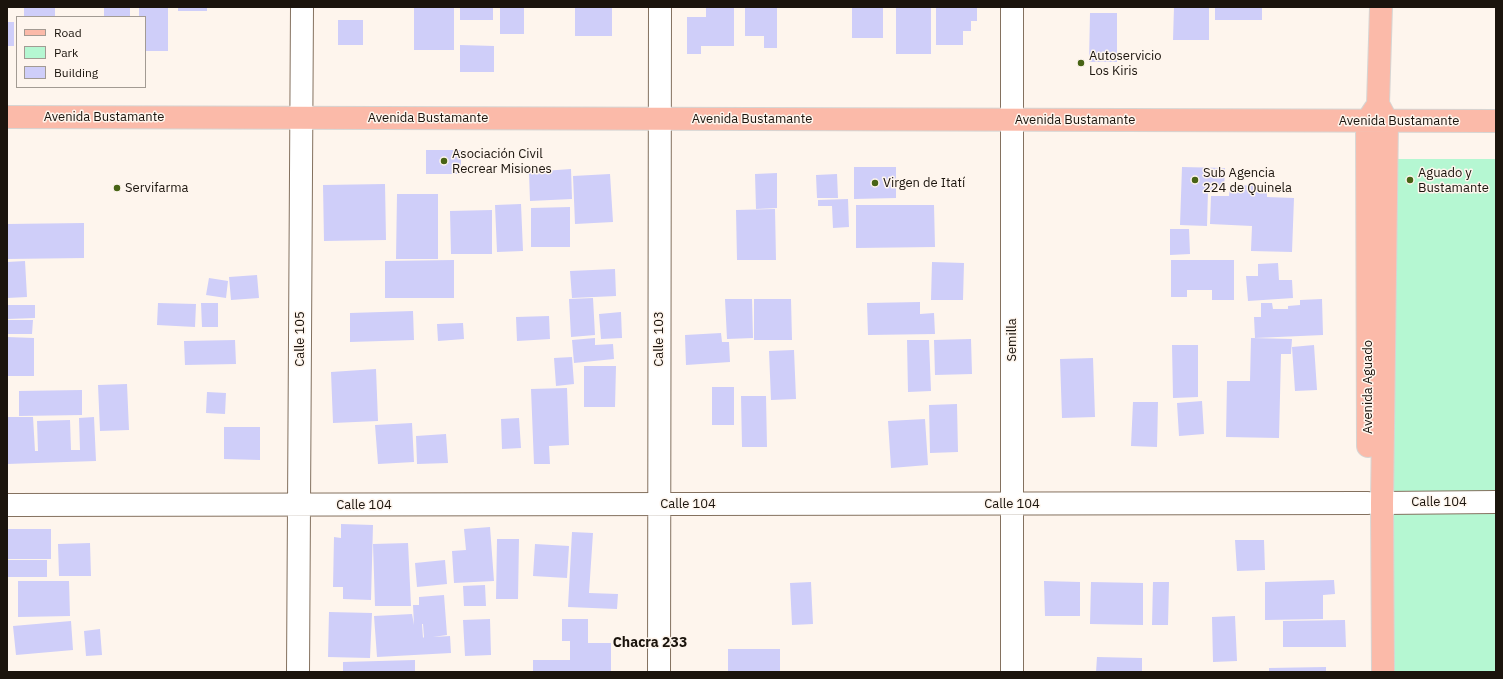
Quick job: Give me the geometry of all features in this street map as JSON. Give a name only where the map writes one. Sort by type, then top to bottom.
[{"type":"main road","name":"Avenida Aguado","points":[[1368,672],[1375,503],[1377,115],[1381,7]]},
{"type":"main road","name":"Avenida Bustamante","points":[[7,117],[1012,120],[1377,115],[1496,121]]},
{"type":"main road","name":"Avenida Aguado","points":[[1375,503],[1383,672]]},
{"type":"street","name":"Calle 105","points":[[298,672],[302,7]]},
{"type":"street","name":"Calle 103","points":[[659,672],[660,7]]},
{"type":"street","name":"Semilla","points":[[1012,7],[1012,672]]},
{"type":"street","name":"Calle 104","points":[[7,505],[1496,502]]},
{"type":"green space","points":[[1390,159],[1496,159],[1496,672],[1390,672]]},
{"type":"building","points":[[24,7],[55,7],[55,16],[24,16]]},
{"type":"building","points":[[104,7],[130,7],[130,16],[104,16]]},
{"type":"building","points":[[139,7],[168,7],[168,51],[146,51],[146,16],[139,16]]},
{"type":"building","points":[[178,7],[207,7],[207,11],[178,11]]},
{"type":"building","points":[[414,7],[454,7],[454,50],[414,50]]},
{"type":"building","points":[[460,7],[493,7],[493,20],[460,20]]},
{"type":"building","points":[[500,7],[524,7],[524,34],[500,34]]},
{"type":"building","points":[[575,7],[612,7],[612,36],[575,36]]},
{"type":"building","points":[[706,7],[734,7],[734,46],[701,46],[701,54],[687,54],[687,17],[706,17]]},
{"type":"building","points":[[745,7],[777,7],[777,48],[764,48],[764,36],[745,36]]},
{"type":"building","points":[[852,7],[883,7],[883,38],[852,38]]},
{"type":"building","points":[[896,7],[931,7],[931,54],[896,54]]},
{"type":"building","points":[[936,7],[977,7],[977,21],[971,21],[971,31],[963,31],[963,45],[936,45]]},
{"type":"building","points":[[1174,7],[1209,7],[1209,40],[1173,40]]},
{"type":"building","points":[[1215,7],[1262,7],[1262,20],[1215,20]]},
{"type":"building","points":[[1090,13],[1117,13],[1117,62],[1089,62]]},
{"type":"building","points":[[338,20],[363,20],[363,45],[338,45]]},
{"type":"building","points":[[7,22],[14,22],[14,46],[7,46]]},
{"type":"building","points":[[460,45],[494,46],[494,72],[460,72]]},
{"type":"building","points":[[426,150],[461,150],[461,174],[426,174]]},
{"type":"building","points":[[854,167],[896,167],[896,198],[854,199]]},
{"type":"building","points":[[1182,167],[1225,168],[1224,191],[1208,191],[1207,226],[1180,225]]},
{"type":"building","points":[[571,169],[572,199],[530,201],[529,172]]},
{"type":"building","points":[[777,173],[777,208],[756,209],[755,174]]},
{"type":"building","points":[[610,174],[613,222],[575,224],[573,176]]},
{"type":"building","points":[[837,174],[838,198],[817,198],[816,175]]},
{"type":"building","points":[[385,184],[386,240],[324,241],[323,185]]},
{"type":"building","points":[[1230,185],[1267,186],[1267,197],[1294,198],[1292,252],[1251,251],[1252,226],[1210,224],[1211,196],[1229,196]]},
{"type":"building","points":[[397,194],[438,194],[438,259],[396,259]]},
{"type":"building","points":[[848,199],[849,227],[833,228],[832,206],[818,206],[818,200]]},
{"type":"building","points":[[521,204],[523,251],[497,252],[495,205]]},
{"type":"building","points":[[856,205],[934,205],[935,247],[856,248]]},
{"type":"building","points":[[570,207],[570,247],[531,247],[531,208]]},
{"type":"building","points":[[775,209],[776,260],[737,260],[736,210]]},
{"type":"building","points":[[492,210],[492,254],[451,254],[450,211]]},
{"type":"building","points":[[84,223],[84,258],[7,259],[7,224]]},
{"type":"building","points":[[1170,229],[1189,229],[1190,254],[1170,255]]},
{"type":"building","points":[[454,260],[454,298],[385,298],[385,261]]},
{"type":"building","points":[[1171,260],[1234,260],[1234,300],[1212,300],[1212,290],[1187,290],[1187,297],[1171,297]]},
{"type":"building","points":[[25,261],[27,297],[7,298],[7,262]]},
{"type":"building","points":[[932,262],[964,263],[963,300],[931,300]]},
{"type":"building","points":[[1278,263],[1279,280],[1292,280],[1293,298],[1248,301],[1246,276],[1258,276],[1258,264]]},
{"type":"building","points":[[615,269],[616,296],[572,298],[570,271]]},
{"type":"building","points":[[257,275],[259,298],[231,300],[229,277]]},
{"type":"building","points":[[209,278],[228,281],[226,298],[206,295]]},
{"type":"building","points":[[593,298],[595,335],[571,337],[569,299]]},
{"type":"building","points":[[725,299],[752,299],[753,338],[727,339]]},
{"type":"building","points":[[754,299],[791,299],[792,340],[754,340]]},
{"type":"building","points":[[1322,299],[1323,335],[1255,338],[1254,317],[1261,317],[1261,303],[1272,303],[1273,309],[1288,309],[1288,306],[1300,305],[1300,300]]},
{"type":"building","points":[[920,302],[920,314],[934,313],[935,334],[868,335],[867,303]]},
{"type":"building","points":[[158,303],[196,304],[195,327],[157,325]]},
{"type":"building","points":[[201,303],[218,303],[218,327],[202,327]]},
{"type":"building","points":[[7,305],[35,305],[35,318],[7,319]]},
{"type":"building","points":[[413,311],[414,340],[350,342],[350,313]]},
{"type":"building","points":[[621,312],[622,338],[601,339],[599,314]]},
{"type":"building","points":[[549,316],[550,339],[517,341],[516,317]]},
{"type":"building","points":[[7,320],[33,320],[32,334],[7,334]]},
{"type":"building","points":[[463,323],[464,339],[438,341],[437,324]]},
{"type":"building","points":[[721,333],[722,342],[729,342],[730,362],[686,365],[685,335]]},
{"type":"building","points":[[7,337],[34,338],[34,376],[7,376]]},
{"type":"building","points":[[595,338],[595,345],[613,344],[614,359],[574,363],[572,340]]},
{"type":"building","points":[[1251,338],[1292,339],[1291,354],[1281,354],[1279,438],[1226,437],[1227,381],[1250,381]]},
{"type":"building","points":[[971,339],[972,374],[935,375],[934,340]]},
{"type":"building","points":[[235,340],[236,364],[185,365],[184,341]]},
{"type":"building","points":[[907,340],[929,340],[931,391],[908,392]]},
{"type":"building","points":[[1172,345],[1198,345],[1198,397],[1173,398]]},
{"type":"building","points":[[1314,345],[1317,390],[1295,391],[1292,347]]},
{"type":"building","points":[[794,350],[796,399],[771,400],[769,351]]},
{"type":"building","points":[[572,357],[574,384],[556,386],[554,358]]},
{"type":"building","points":[[1093,358],[1095,417],[1062,418],[1060,359]]},
{"type":"building","points":[[584,366],[616,366],[615,407],[584,407]]},
{"type":"building","points":[[376,369],[378,421],[333,423],[331,372]]},
{"type":"building","points":[[127,384],[129,430],[100,431],[98,385]]},
{"type":"building","points":[[712,387],[734,387],[734,425],[712,425]]},
{"type":"building","points":[[567,388],[569,445],[549,446],[550,464],[534,464],[531,389]]},
{"type":"building","points":[[82,390],[82,415],[19,416],[19,391]]},
{"type":"building","points":[[207,392],[226,393],[225,414],[206,413]]},
{"type":"building","points":[[741,396],[766,396],[767,447],[742,447]]},
{"type":"building","points":[[1202,401],[1204,434],[1179,436],[1177,403]]},
{"type":"building","points":[[1133,402],[1158,402],[1157,447],[1131,446]]},
{"type":"building","points":[[957,404],[958,452],[930,453],[929,405]]},
{"type":"building","points":[[7,417],[33,417],[35,451],[38,451],[37,421],[70,420],[71,450],[80,450],[79,418],[94,417],[96,461],[7,464]]},
{"type":"building","points":[[519,418],[521,448],[502,449],[501,419]]},
{"type":"building","points":[[925,419],[928,465],[891,468],[888,421]]},
{"type":"building","points":[[412,423],[414,462],[378,464],[375,425]]},
{"type":"building","points":[[224,427],[260,427],[260,460],[224,459]]},
{"type":"building","points":[[446,434],[448,463],[417,464],[416,436]]},
{"type":"building","points":[[341,524],[373,525],[371,600],[343,599],[343,587],[333,587],[334,537],[341,538]]},
{"type":"building","points":[[490,527],[494,581],[454,583],[452,551],[466,550],[464,529]]},
{"type":"building","points":[[7,529],[51,529],[51,559],[7,559]]},
{"type":"building","points":[[572,532],[593,533],[589,593],[618,594],[617,609],[568,607]]},
{"type":"building","points":[[497,539],[519,539],[518,599],[496,599]]},
{"type":"building","points":[[1235,540],[1264,540],[1265,570],[1237,571]]},
{"type":"building","points":[[90,543],[91,576],[59,576],[58,544]]},
{"type":"building","points":[[408,543],[411,606],[375,606],[373,544]]},
{"type":"building","points":[[535,544],[569,546],[567,578],[533,576]]},
{"type":"building","points":[[7,560],[47,560],[47,577],[7,577]]},
{"type":"building","points":[[445,560],[447,584],[417,587],[415,563]]},
{"type":"building","points":[[1334,580],[1335,594],[1323,595],[1323,619],[1265,620],[1265,582]]},
{"type":"building","points":[[18,581],[69,581],[70,616],[18,617]]},
{"type":"building","points":[[1044,581],[1080,582],[1080,616],[1045,616]]},
{"type":"building","points":[[811,582],[813,624],[792,625],[790,583]]},
{"type":"building","points":[[1091,582],[1143,583],[1143,625],[1090,624]]},
{"type":"building","points":[[1153,582],[1169,582],[1168,625],[1152,625]]},
{"type":"building","points":[[485,585],[486,606],[464,606],[463,586]]},
{"type":"building","points":[[444,595],[447,635],[433,637],[450,636],[451,653],[377,657],[374,616],[412,614],[414,625],[413,605],[419,605],[419,597]],"holes":[[[422,624],[424,637],[423,638]]]},
{"type":"building","points":[[329,612],[372,613],[370,658],[328,657]]},
{"type":"building","points":[[1235,616],[1237,661],[1213,662],[1212,617]]},
{"type":"building","points":[[490,619],[491,655],[465,656],[463,620]]},
{"type":"building","points":[[562,619],[588,619],[588,643],[611,643],[611,672],[533,672],[533,660],[570,660],[570,641],[562,641]]},
{"type":"building","points":[[1345,620],[1346,647],[1283,647],[1283,621]]},
{"type":"building","points":[[71,621],[73,650],[16,655],[13,626]]},
{"type":"building","points":[[100,629],[102,655],[86,656],[84,631]]},
{"type":"building","points":[[728,649],[780,649],[780,672],[728,672]]},
{"type":"building","points":[[1097,657],[1142,658],[1142,672],[1096,672]]},
{"type":"building","points":[[415,660],[415,672],[343,672],[343,662]]},
{"type":"building","points":[[1326,667],[1326,672],[1269,672],[1269,668]]},
{"type":"place","name":"Autoservicio Los Kiris","points":[[1081,63]]},
{"type":"place","name":"Asociación Civil Recrear Misiones","points":[[444,161]]},
{"type":"place","name":"Sub Agencia 224 de Quinela","points":[[1195,180]]},
{"type":"place","name":"Aguado y Bustamante","points":[[1410,180]]},
{"type":"place","name":"Virgen de Itatí","points":[[875,183]]},
{"type":"place","name":"Servifarma","points":[[117,188]]},
{"type":"district","name":"Chacra 233","points":[[650,643]]}]
